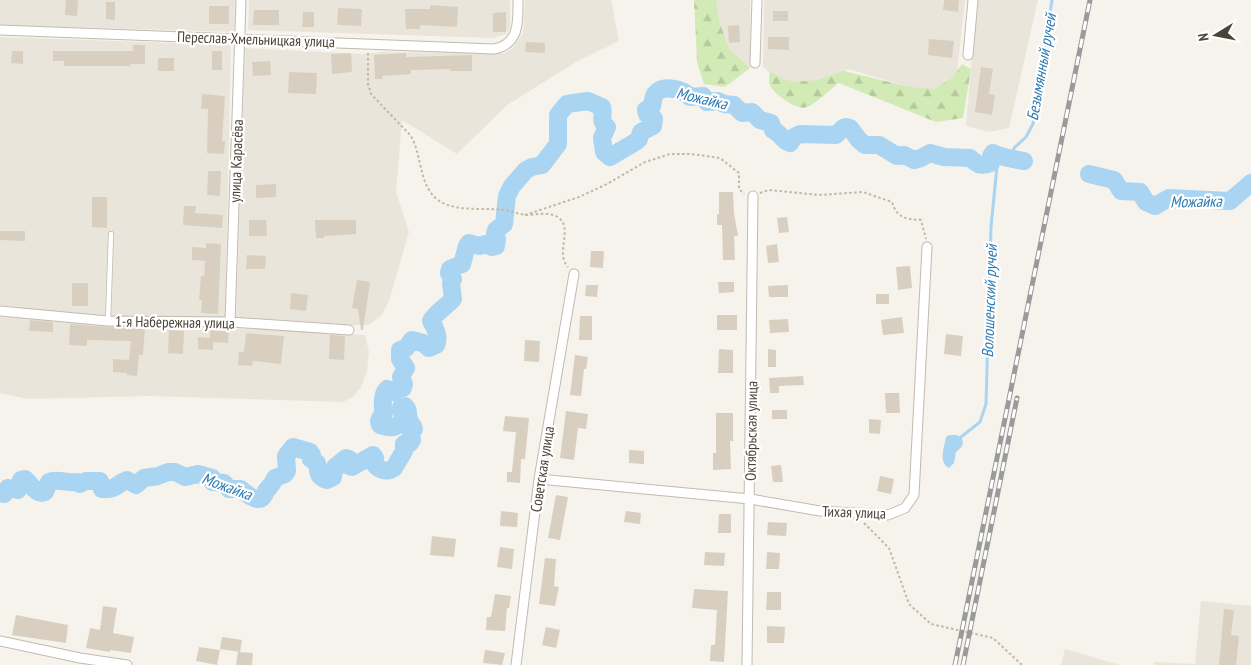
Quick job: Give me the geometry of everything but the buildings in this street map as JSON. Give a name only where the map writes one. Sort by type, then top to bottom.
[{"type":"street","name":"улица Карасёва","points":[[230,322],[241,0]]},
{"type":"street","name":"Переслав-Хмельницкая улица","points":[[0,30],[494,49],[504,47],[516,29],[518,0]]},
{"type":"street","points":[[755,63],[757,0]]},
{"type":"street","points":[[968,55],[973,0]]},
{"type":"street","name":"Октябрьская улица","points":[[747,665],[753,196]]},
{"type":"street","name":"Тихая улица","points":[[539,479],[750,499],[820,511],[888,515],[905,508],[914,495],[927,248]]},
{"type":"street","name":"Советская улица","points":[[516,665],[539,479],[574,274]]},
{"type":"street","name":"1-я Набережная улица","points":[[0,311],[108,321],[230,322],[349,330]]},
{"type":"street","points":[[0,642],[126,665]]},
{"type":"lane","points":[[108,321],[111,234]]},
{"type":"path","points":[[368,43],[368,84],[371,94],[411,136],[415,143],[425,182],[432,194],[438,200],[448,205],[505,210],[525,215],[545,214],[557,216],[563,221],[565,234],[562,250],[563,262],[574,274]]},
{"type":"path","points":[[525,215],[579,197],[607,184],[645,162],[670,154],[691,154],[720,158],[739,173],[739,189],[745,195],[753,196],[769,190],[819,195],[863,192],[892,202],[895,212],[906,219],[921,220],[926,236],[927,248]]},
{"type":"path","points":[[854,513],[889,548],[909,604],[931,624],[993,638],[1022,665]]},
{"type":"shaded area","points":[[0,0],[235,0],[234,32],[0,25]]},
{"type":"shaded area","points":[[249,0],[510,0],[510,28],[506,34],[492,38],[248,30]]},
{"type":"shaded area","points":[[525,0],[611,0],[619,41],[576,62],[507,105],[457,154],[402,120],[396,192],[409,232],[389,301],[382,315],[369,325],[236,317],[245,48],[362,54],[382,52],[504,53],[513,48],[523,33]]},
{"type":"shaded area","points":[[709,0],[750,0],[750,68],[717,48]]},
{"type":"shaded area","points":[[764,0],[965,0],[954,100],[848,69],[827,81],[804,88],[779,81],[763,67]]},
{"type":"shaded area","points":[[977,0],[1038,0],[1009,128],[989,132],[966,126]]},
{"type":"shaded area","points":[[0,37],[231,45],[225,318],[114,317],[60,313],[0,305]]},
{"type":"shaded area","points":[[0,317],[365,335],[369,352],[367,371],[361,387],[353,397],[343,402],[150,396],[28,399],[0,393]]},
{"type":"shaded area","points":[[1201,601],[1251,606],[1251,665],[1154,665],[1155,662],[1195,664]]},
{"type":"shaded area","points":[[1065,649],[1120,665],[1061,665]]},
{"type":"green space","points":[[694,0],[716,0],[719,21],[729,49],[750,68],[725,87],[704,84],[697,62]]},
{"type":"green space","points":[[962,64],[971,69],[963,118],[936,122],[839,83],[810,106],[798,107],[787,102],[777,94],[769,81],[770,71],[783,79],[794,82],[817,80],[844,71],[910,87],[934,89],[952,78]]},
{"type":"water","points":[[949,435],[961,437],[963,444],[956,452],[954,463],[949,468],[944,462],[943,454],[946,437]]},
{"type":"waterway","name":"Безымянный ручей","points":[[1012,159],[1014,148],[1026,137],[1033,124],[1052,0]]},
{"type":"waterway","name":"Можайка","points":[[0,493],[4,494],[8,488],[18,490],[21,480],[25,479],[37,491],[42,493],[45,492],[49,482],[52,481],[77,482],[80,484],[86,481],[100,481],[102,489],[107,489],[114,488],[127,480],[136,485],[144,478],[175,472],[185,477],[198,474],[212,478],[213,482],[224,483],[229,489],[241,489],[245,493],[260,499],[275,478],[285,474],[287,471],[286,456],[293,447],[310,452],[312,455],[311,459],[317,463],[320,475],[327,480],[333,477],[335,467],[346,458],[349,459],[349,466],[352,467],[373,455],[375,458],[373,461],[377,467],[382,470],[394,468],[404,451],[404,444],[410,443],[412,440],[411,432],[414,429],[405,406],[401,407],[403,418],[398,425],[387,427],[379,423],[384,413],[383,400],[385,391],[387,389],[394,392],[399,387],[403,388],[404,384],[401,377],[406,368],[400,359],[400,350],[406,348],[412,340],[423,343],[429,348],[436,345],[437,336],[431,321],[453,299],[451,283],[453,279],[449,273],[450,269],[462,264],[469,243],[479,246],[486,244],[492,247],[496,246],[497,239],[495,233],[504,224],[507,196],[512,186],[526,170],[542,165],[558,144],[558,115],[567,104],[588,101],[602,107],[602,120],[607,127],[602,138],[604,152],[610,157],[637,141],[641,132],[653,126],[654,119],[651,115],[647,114],[646,110],[652,106],[655,94],[668,88],[683,92],[690,97],[703,96],[707,102],[718,101],[734,105],[742,113],[752,112],[760,120],[771,123],[773,130],[790,143],[794,137],[800,134],[836,135],[846,127],[850,128],[865,145],[879,145],[897,156],[904,155],[914,160],[930,153],[944,157],[970,158],[984,165],[991,163],[993,153],[1024,161]]},
{"type":"waterway","name":"Волошенский ручей","points":[[961,437],[980,422],[986,404],[991,227],[998,156]]},
{"type":"waterway","name":"Можайка","points":[[1089,174],[1114,180],[1121,191],[1140,192],[1146,202],[1155,206],[1169,198],[1230,201],[1251,183]]},
{"type":"railway","points":[[955,665],[1090,0]]},
{"type":"railway","points":[[963,665],[1017,398]]}]
